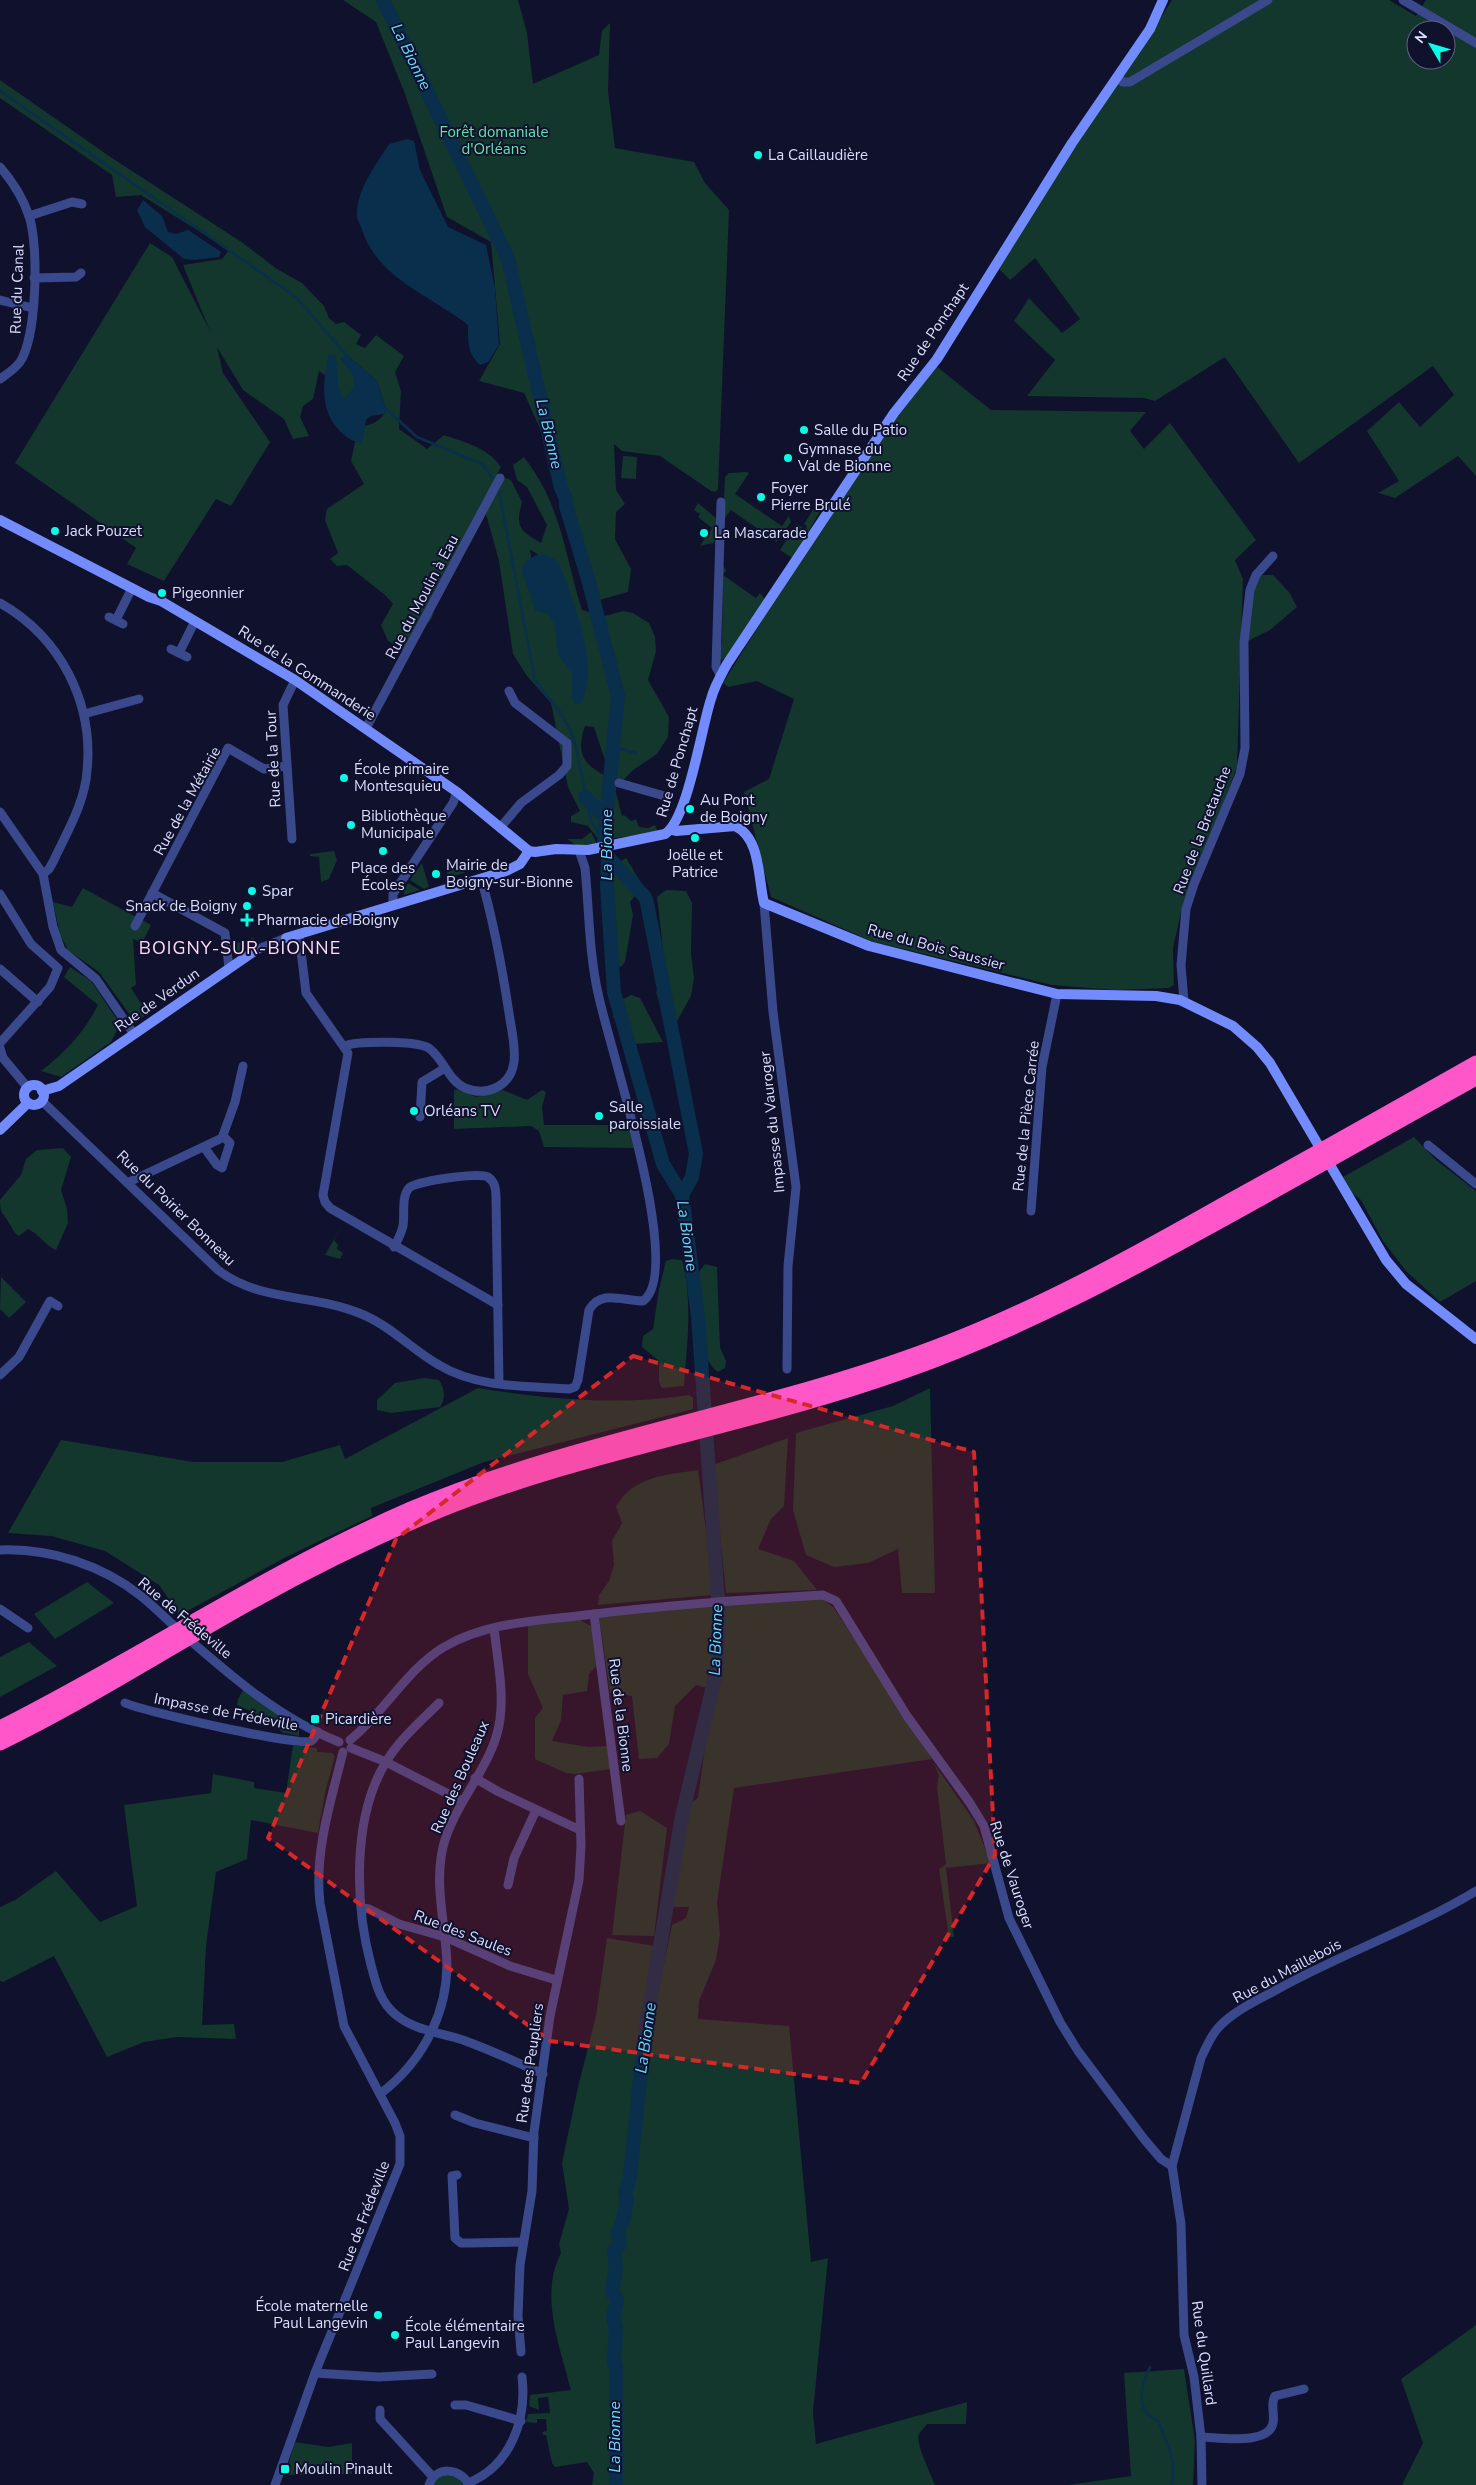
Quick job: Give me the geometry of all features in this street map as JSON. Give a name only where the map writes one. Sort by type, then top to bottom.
[{"type":"highway","points":[[713,1421],[892,1362],[1002,1320],[1122,1262],[1476,1064]]},
{"type":"highway","points":[[0,1728],[46,1705],[275,1574],[328,1547],[413,1509],[559,1464],[694,1426],[845,1391],[900,1373],[994,1337],[1123,1275],[1476,1078]]},
{"type":"highway","points":[[0,1743],[64,1709],[238,1609],[332,1559],[438,1512],[543,1469]]},
{"type":"street","name":"Rue de Ponchapt","points":[[528,851],[598,848],[656,837],[672,830],[683,802],[711,698],[720,676],[894,413],[937,359],[1072,143],[1150,29],[1163,0]]},
{"type":"street","points":[[1117,78],[1123,82],[1130,82],[1268,0]]},
{"type":"street","points":[[1402,0],[1476,42]]},
{"type":"street","name":"Rue du Canal","points":[[0,167],[15,188],[29,216],[35,255],[33,308],[29,342],[20,362],[0,379]]},
{"type":"street","points":[[29,216],[72,202],[82,204]]},
{"type":"street","points":[[34,278],[76,277],[81,273]]},
{"type":"street","points":[[0,300],[33,308]]},
{"type":"street","name":"Rue du Moulin à Eau","points":[[366,728],[500,478]]},
{"type":"street","points":[[720,676],[716,667],[721,502]]},
{"type":"street","name":"Rue de la Commanderie","points":[[0,520],[161,601],[295,680],[457,792],[528,851]]},
{"type":"street","name":"Rue de la Bretauche","points":[[1184,1001],[1181,965],[1186,910],[1194,884],[1240,774],[1243,756],[1244,642],[1250,590],[1256,575],[1272,556]]},
{"type":"street","points":[[116,621],[132,588]]},
{"type":"street","points":[[0,604],[20,616],[50,645],[72,680],[84,714],[88,737],[87,772],[80,801],[54,860],[49,869],[43,874]]},
{"type":"street","points":[[179,653],[195,621]]},
{"type":"street","name":"Rue de la Tour","points":[[292,839],[283,705],[295,680]]},
{"type":"street","points":[[500,828],[521,803],[559,775],[567,766],[567,744],[515,703],[509,691]]},
{"type":"street","points":[[84,714],[139,699]]},
{"type":"street","name":"Rue de la Métairie","points":[[135,926],[228,748],[264,769],[286,766]]},
{"type":"street","points":[[618,783],[683,802]]},
{"type":"street","points":[[393,904],[394,894],[453,803],[457,792]]},
{"type":"street","points":[[0,812],[43,874],[53,927],[61,950],[96,979],[134,1034]]},
{"type":"street","points":[[672,830],[676,832],[736,826],[742,829],[749,837],[754,850],[764,903]]},
{"type":"street","name":"Rue du Poirier Bonneau","points":[[42,1096],[218,1270],[236,1283],[257,1290],[359,1312],[381,1323],[438,1365],[473,1379],[569,1389],[575,1386],[578,1380],[589,1310],[594,1302],[607,1297],[643,1301],[652,1290],[654,1240],[644,1165],[597,992],[585,868],[579,850]]},
{"type":"street","name":"Rue de Verdun","points":[[42,1096],[256,950],[286,938],[481,878],[520,864],[528,851]]},
{"type":"street","points":[[344,1046],[407,1043],[426,1045],[436,1054],[456,1083],[477,1091],[498,1087],[506,1080],[512,1072],[515,1060],[514,1048],[494,923],[481,878]]},
{"type":"street","points":[[152,893],[225,933],[229,968]]},
{"type":"street","points":[[0,894],[31,944],[58,968],[50,987],[0,1043]]},
{"type":"street","name":"Rue du Bois Saussier","points":[[764,903],[869,946],[1057,994],[1156,996],[1184,1001],[1233,1026],[1257,1047],[1270,1063],[1338,1182],[1386,1260],[1406,1284],[1476,1339]]},
{"type":"street","name":"Impasse du Vauroger","points":[[764,903],[773,1012],[796,1187],[788,1266],[787,1369]]},
{"type":"street","points":[[299,934],[306,993],[348,1053],[323,1195],[325,1202],[330,1208],[394,1247],[498,1305]]},
{"type":"street","points":[[0,969],[38,1002]]},
{"type":"street","name":"Rue de la Pièce Carrée","points":[[1031,1211],[1042,1066],[1057,994]]},
{"type":"street","points":[[0,1048],[3,1058],[28,1088]]},
{"type":"street","points":[[129,1182],[204,1147],[223,1136],[235,1102],[243,1066]]},
{"type":"street","points":[[420,1117],[422,1082],[445,1068]]},
{"type":"street","points":[[34,1086],[42,1096],[34,1105],[28,1103],[24,1096],[28,1088],[34,1086]]},
{"type":"street","points":[[0,1130],[28,1103]]},
{"type":"street","points":[[204,1147],[217,1165],[222,1168],[230,1142],[223,1136]]},
{"type":"street","points":[[1428,1145],[1476,1184]]},
{"type":"street","points":[[394,1247],[400,1239],[406,1194],[412,1186],[417,1183],[483,1175],[489,1178],[496,1188],[499,1383]]},
{"type":"street","points":[[0,1375],[19,1357],[50,1301],[58,1306]]},
{"type":"street","name":"Rue de Frédeville","points":[[0,1550],[29,1550],[53,1554],[91,1566],[118,1580],[160,1612],[205,1653],[265,1701],[318,1732],[339,1742],[343,1739],[348,1747],[333,1787],[318,1884],[344,2026],[400,2136],[400,2164],[315,2373],[275,2485]]},
{"type":"street","name":"Rue de Vauroger","points":[[594,1614],[723,1601],[823,1595],[836,1601],[906,1716],[984,1826],[1008,1918],[1060,2022],[1078,2051],[1144,2139],[1160,2159],[1172,2166]]},
{"type":"street","points":[[0,1608],[28,1628]]},
{"type":"street","points":[[462,1801],[386,1762],[348,1747],[441,1649],[459,1639],[520,1621],[594,1614]]},
{"type":"street","name":"Rue de la Bionne","points":[[594,1614],[621,1821]]},
{"type":"street","name":"Rue des Bouleaux","points":[[380,2094],[397,2081],[415,2060],[433,2031],[444,1990],[446,1950],[439,1886],[441,1859],[448,1831],[494,1741],[500,1720],[494,1628]]},
{"type":"street","name":"Impasse de Frédeville","points":[[125,1703],[171,1718],[289,1739],[311,1742],[318,1732]]},
{"type":"street","points":[[439,1703],[407,1735],[386,1762],[372,1793],[365,1819],[360,1891],[365,1940],[382,2000],[398,2017],[489,2050],[543,2074]]},
{"type":"street","points":[[475,1778],[536,1810],[580,1830]]},
{"type":"street","name":"Rue des Peupliers","points":[[521,2352],[518,2288],[523,2242],[532,2191],[534,2138],[556,1980],[577,1890],[581,1846],[579,1778]]},
{"type":"street","points":[[508,1885],[514,1858],[536,1810]]},
{"type":"street","name":"Rue du Maillebois","points":[[1172,2166],[1201,2058],[1218,2028],[1230,2017],[1322,1965],[1447,1908],[1476,1891]]},
{"type":"street","name":"Rue des Saules","points":[[362,1908],[369,1909],[413,1929],[445,1937],[510,1966],[556,1980]]},
{"type":"street","points":[[455,2115],[475,2123],[534,2138]]},
{"type":"street","name":"Rue du Quillard","points":[[1172,2166],[1181,2224],[1184,2335],[1194,2378],[1201,2437],[1202,2485]]},
{"type":"street","points":[[457,2175],[452,2176],[453,2230],[455,2238],[461,2243],[469,2244],[523,2242]]},
{"type":"street","points":[[315,2373],[379,2377],[432,2374]]},
{"type":"street","points":[[380,2410],[380,2419],[431,2481],[446,2471],[452,2471],[464,2477],[468,2484],[485,2474],[502,2457],[512,2442],[521,2421],[524,2396],[522,2377]]},
{"type":"street","points":[[1201,2437],[1253,2438],[1264,2436],[1273,2423],[1275,2396],[1304,2389]]},
{"type":"street","points":[[455,2405],[466,2405],[521,2421]]},
{"type":"highlighted area","points":[[633,1356],[974,1452],[995,1855],[861,2083],[550,2041],[268,1838],[396,1539]]},
{"type":"green space","name":"Forêt domaniale d'Orléans","points":[[343,0],[518,0],[527,33],[533,84],[599,55],[602,31],[610,23],[608,91],[615,148],[694,162],[705,183],[729,210],[718,489],[716,492],[711,491],[660,456],[622,451],[614,444],[616,490],[625,504],[616,512],[615,539],[631,569],[628,592],[588,603],[575,523],[557,466],[524,393],[479,381],[500,344],[491,242],[447,217],[405,94],[376,22]]},
{"type":"green space","points":[[1172,0],[1389,0],[1416,16],[1426,0],[1476,0],[1476,476],[1458,456],[1395,498],[1378,493],[1399,481],[1367,431],[1399,402],[1420,427],[1454,395],[1433,366],[1299,463],[1225,357],[1155,401],[1144,398],[1027,396],[1055,360],[1014,321],[1029,298],[1062,333],[1080,319],[1035,258],[1010,280],[999,269],[1075,145],[1131,65]]},
{"type":"green space","points":[[0,80],[112,158],[243,243],[277,269],[302,283],[324,306],[329,318],[336,324],[344,322],[361,335],[356,344],[365,348],[376,335],[404,356],[395,372],[401,391],[399,429],[427,449],[444,435],[483,450],[501,467],[497,475],[511,480],[522,502],[519,518],[521,527],[528,535],[541,543],[547,525],[527,487],[517,480],[513,465],[524,457],[537,475],[554,512],[582,610],[605,616],[623,611],[633,613],[649,623],[655,637],[656,651],[648,680],[669,717],[668,737],[657,754],[632,771],[615,789],[622,816],[624,815],[631,821],[636,819],[639,827],[648,828],[655,825],[657,830],[654,833],[599,840],[588,826],[571,822],[571,816],[580,811],[568,787],[551,703],[527,676],[513,654],[499,561],[486,514],[435,608],[432,618],[405,653],[401,648],[388,641],[381,625],[393,604],[385,595],[347,565],[337,566],[330,559],[338,553],[325,520],[327,509],[364,484],[351,461],[358,427],[379,420],[386,409],[377,381],[347,355],[341,359],[353,374],[355,387],[353,400],[341,399],[334,382],[319,371],[313,399],[303,406],[300,417],[309,436],[293,439],[284,419],[243,390],[217,347],[223,373],[270,442],[231,506],[216,499],[164,581],[127,564],[136,548],[15,463],[150,243],[172,257],[210,331],[183,265],[222,259],[229,250],[141,195],[116,197],[112,175],[0,98]],"holes":[[[531,550],[553,565],[532,561]],[[585,726],[594,727],[607,766],[606,776],[591,767],[583,756],[581,743]]]},
{"type":"green space","points":[[931,362],[991,410],[1146,412],[1130,431],[1144,449],[1170,423],[1256,540],[1235,560],[1243,579],[1237,767],[1181,912],[1173,948],[1174,985],[1169,988],[1114,990],[1052,985],[871,941],[771,897],[744,792],[769,779],[794,699],[757,681],[728,687],[723,683],[800,559]]},
{"type":"green space","points":[[623,456],[637,457],[636,479],[621,478]]},
{"type":"green space","points":[[729,473],[749,473],[735,494],[782,526],[789,516],[791,522],[777,542],[731,510],[725,518],[723,517],[725,477]]},
{"type":"green space","points":[[821,497],[827,500],[792,558],[780,550],[797,524],[805,529],[807,526],[804,524]]},
{"type":"green space","points":[[698,503],[717,519],[716,539],[713,543],[700,546],[712,528],[698,517],[700,514],[694,510]]},
{"type":"green space","points":[[723,565],[726,570],[723,575],[756,598],[760,593],[765,599],[728,656],[722,660],[720,659],[719,652],[722,643]]},
{"type":"green space","points":[[1263,575],[1273,575],[1289,592],[1297,607],[1270,630],[1248,641],[1249,605],[1256,579]]},
{"type":"green space","points":[[591,832],[597,844],[577,846],[567,839],[582,839]]},
{"type":"green space","points":[[334,851],[337,860],[329,879],[321,882],[319,857],[310,856],[310,854]]},
{"type":"green space","points":[[626,858],[643,886],[630,902],[633,915],[625,962],[621,967],[609,963],[605,939],[604,871]]},
{"type":"green space","points":[[422,863],[429,887],[424,889],[410,880]]},
{"type":"green space","points":[[467,865],[469,871],[448,878],[447,872]]},
{"type":"green space","points":[[408,883],[420,890],[404,895],[404,890]]},
{"type":"green space","points":[[83,888],[151,925],[142,943],[133,939],[136,985],[131,988],[148,1014],[135,1022],[99,972],[68,950],[60,934],[53,902],[72,907]]},
{"type":"green space","points":[[666,890],[686,891],[692,903],[691,954],[694,978],[691,996],[677,1021],[663,1015],[656,992],[666,976],[657,897]]},
{"type":"green space","points":[[251,938],[254,938],[254,943],[236,953],[232,951],[232,942],[249,943]]},
{"type":"green space","points":[[70,967],[91,981],[120,1024],[111,1042],[61,1077],[41,1071],[74,1041],[98,1005],[64,977]]},
{"type":"green space","points":[[631,995],[640,998],[663,1042],[635,1044],[613,1017],[614,1004]]},
{"type":"green space","points":[[456,1089],[476,1097],[503,1090],[527,1100],[542,1090],[546,1092],[542,1107],[544,1125],[631,1125],[636,1148],[544,1147],[539,1131],[531,1126],[454,1129],[454,1091]]},
{"type":"green space","points":[[1414,1137],[1436,1160],[1476,1191],[1476,1281],[1440,1302],[1406,1271],[1383,1241],[1361,1200],[1352,1193],[1343,1177]]},
{"type":"green space","points":[[63,1148],[71,1157],[61,1190],[67,1209],[68,1223],[56,1250],[28,1229],[19,1236],[17,1235],[2,1213],[0,1200],[21,1175],[26,1159],[37,1150]]},
{"type":"green space","points":[[343,1223],[334,1240],[338,1245],[337,1249],[343,1253],[340,1259],[325,1255]]},
{"type":"green space","points":[[672,1259],[682,1260],[687,1291],[688,1323],[684,1386],[662,1388],[659,1382],[659,1361],[642,1347],[643,1336],[653,1329],[659,1289],[666,1261]]},
{"type":"green space","points":[[705,1264],[717,1267],[720,1347],[726,1361],[725,1368],[718,1372],[706,1357],[699,1272]]},
{"type":"green space","points":[[1,1277],[26,1302],[9,1318],[0,1309]]},
{"type":"green space","points":[[424,1378],[439,1380],[441,1383],[444,1397],[440,1407],[391,1413],[377,1410],[377,1400],[395,1383]]},
{"type":"green space","points":[[478,1388],[557,1398],[610,1401],[689,1395],[693,1398],[693,1409],[484,1462],[371,1508],[372,1516],[286,1557],[180,1615],[159,1585],[105,1551],[51,1536],[8,1533],[61,1440],[193,1462],[282,1462],[340,1445],[345,1459]]},
{"type":"green space","points":[[930,1388],[935,1593],[902,1593],[898,1549],[868,1563],[834,1567],[806,1555],[793,1510],[796,1433],[893,1406]]},
{"type":"green space","points":[[788,1438],[784,1506],[771,1519],[758,1549],[794,1561],[817,1590],[726,1593],[713,1465]]},
{"type":"green space","points":[[698,1470],[707,1538],[711,1595],[598,1605],[599,1595],[609,1581],[614,1565],[612,1541],[622,1523],[616,1507],[623,1497],[631,1489],[651,1479]]},
{"type":"green space","points":[[87,1582],[114,1603],[55,1639],[34,1614]]},
{"type":"green space","points":[[815,1593],[834,1608],[932,1759],[734,1788],[717,1902],[720,1934],[716,1960],[699,2001],[698,2019],[789,2026],[811,2262],[828,2258],[813,2412],[816,2444],[967,2402],[966,2424],[927,2424],[919,2434],[921,2451],[935,2485],[592,2485],[594,2473],[587,2462],[555,2467],[552,2463],[546,2435],[543,2435],[542,2432],[547,2431],[546,2419],[537,2419],[537,2423],[526,2422],[528,2414],[550,2413],[548,2397],[538,2398],[539,2410],[529,2406],[530,2395],[571,2390],[557,2339],[552,2303],[552,2286],[555,2269],[561,2253],[559,2244],[569,2209],[562,2163],[578,2087],[596,2016],[607,1938],[654,1946],[626,2149],[629,2157],[636,2154],[644,2040],[648,2039],[672,1925],[686,1918],[689,1907],[670,1907],[687,1806],[698,1798],[713,1690],[721,1604]]},
{"type":"green space","points":[[714,1604],[712,1667],[707,1688],[696,1685],[675,1706],[669,1744],[657,1758],[639,1759],[632,1696],[610,1693],[599,1616]]},
{"type":"green space","points":[[580,1620],[591,1626],[601,1661],[589,1674],[587,1691],[563,1695],[561,1720],[552,1741],[588,1747],[607,1746],[611,1769],[575,1774],[566,1773],[535,1759],[535,1718],[543,1708],[528,1674],[528,1626]]},
{"type":"green space","points":[[29,1642],[57,1666],[0,1697],[0,1657]]},
{"type":"green space","points":[[243,1690],[286,1718],[299,1730],[299,1736],[283,1733],[272,1723],[273,1720],[267,1716],[265,1718],[237,1705]]},
{"type":"green space","points":[[293,1745],[317,1748],[317,1752],[332,1753],[335,1756],[325,1793],[318,1833],[251,1820],[247,1859],[216,1872],[206,1946],[202,2025],[234,2024],[236,2039],[177,2037],[144,2042],[107,2057],[54,1956],[3,1982],[0,1981],[0,1907],[15,1900],[56,1871],[100,1922],[137,1906],[124,1805],[211,1793],[213,1774],[254,1782],[254,1788],[286,1793]]},
{"type":"green space","points":[[933,1762],[974,1821],[991,1863],[946,1868],[954,1937],[949,1937],[939,1869],[946,1864],[937,1787],[939,1775]]},
{"type":"green space","points":[[640,1811],[667,1828],[654,1936],[612,1935],[626,1815]]},
{"type":"green space","points":[[1476,2325],[1476,2485],[1402,2485],[1423,2443],[1401,2379]]},
{"type":"green space","points":[[1184,2369],[1195,2441],[1193,2485],[1068,2485],[1131,2476],[1124,2373]]},
{"type":"green space","points":[[295,2442],[328,2447],[352,2443],[352,2474],[285,2475]]},
{"type":"green space","points":[[446,2475],[458,2478],[465,2485],[432,2485],[440,2477]]},
{"type":"water","points":[[407,139],[414,141],[420,170],[448,227],[486,245],[495,288],[499,345],[488,362],[480,365],[470,351],[468,325],[391,273],[368,245],[358,220],[358,203],[364,185],[373,168],[389,144]]},
{"type":"water","points":[[143,200],[162,216],[168,232],[176,234],[188,230],[221,252],[219,257],[195,260],[184,259],[145,227],[137,210]]},
{"type":"water","points":[[329,354],[335,355],[339,388],[344,398],[350,393],[354,383],[352,374],[341,359],[347,355],[377,381],[386,409],[385,414],[371,416],[366,420],[362,443],[344,435],[328,413],[325,404],[324,384]]},
{"type":"water","points":[[537,555],[546,555],[559,562],[583,633],[588,671],[586,688],[580,704],[575,704],[572,699],[572,674],[558,654],[555,625],[548,614],[536,611],[524,579],[523,568],[525,563]]},
{"type":"waterway","name":"La Bionne","points":[[383,0],[508,259],[561,488],[566,499],[566,506],[588,579],[618,696],[604,841],[608,857],[607,886],[614,992],[663,1164],[682,1195],[698,1316],[719,1615],[717,1669],[682,1816],[644,2040],[630,2177],[625,2193],[627,2200],[618,2233],[620,2244],[614,2251],[616,2268],[612,2291],[617,2301],[613,2317],[616,2329],[614,2363],[616,2368],[616,2485]]},
{"type":"waterway","points":[[0,91],[296,297],[349,358]]},
{"type":"waterway","points":[[384,407],[417,437],[482,464],[493,478]]},
{"type":"waterway","points":[[499,492],[535,680],[560,712],[571,732],[576,747],[591,821],[604,841]]},
{"type":"waterway","points":[[614,747],[636,753]]},
{"type":"waterway","points":[[585,797],[606,818]]},
{"type":"waterway","points":[[608,857],[645,897],[647,903],[696,1154],[692,1177],[682,1195]]},
{"type":"waterway","points":[[1150,2367],[1142,2389],[1143,2404],[1145,2411],[1150,2417],[1158,2421],[1168,2445],[1173,2468],[1172,2485]]},
{"type":"place","name":"La Caillaudière","points":[[758,155]]},
{"type":"place","name":"Salle du Patio","points":[[804,430]]},
{"type":"place","name":"Gymnase du Val de Bionne","points":[[788,458]]},
{"type":"place","name":"Foyer Pierre Brulé","points":[[761,497]]},
{"type":"place","name":"Jack Pouzet","points":[[55,531]]},
{"type":"place","name":"La Mascarade","points":[[704,533]]},
{"type":"place","name":"Pigeonnier","points":[[162,593]]},
{"type":"place","name":"École primaire Montesquieu","points":[[344,778]]},
{"type":"place","name":"Au Pont de Boigny","points":[[690,809]]},
{"type":"place","name":"Bibliothèque Municipale","points":[[351,825]]},
{"type":"place","name":"Joëlle et Patrice","points":[[695,838]]},
{"type":"place","name":"Place des Écoles","points":[[383,851]]},
{"type":"place","name":"Mairie de Boigny-sur-Bionne","points":[[436,874]]},
{"type":"place","name":"Spar","points":[[252,891]]},
{"type":"place","name":"Snack de Boigny","points":[[247,906]]},
{"type":"place","name":"Pharmacie de Boigny","points":[[247,920]]},
{"type":"place","name":"Orléans TV","points":[[414,1111]]},
{"type":"place","name":"Salle paroissiale","points":[[599,1116]]},
{"type":"place","name":"Picardière","points":[[315,1719]]},
{"type":"place","name":"École maternelle Paul Langevin","points":[[378,2315]]},
{"type":"place","name":"École élémentaire Paul Langevin","points":[[395,2335]]},
{"type":"place","name":"Moulin Pinault","points":[[285,2469]]},
{"type":"district","name":"BOIGNY-SUR-BIONNE","points":[[240,948]]}]
